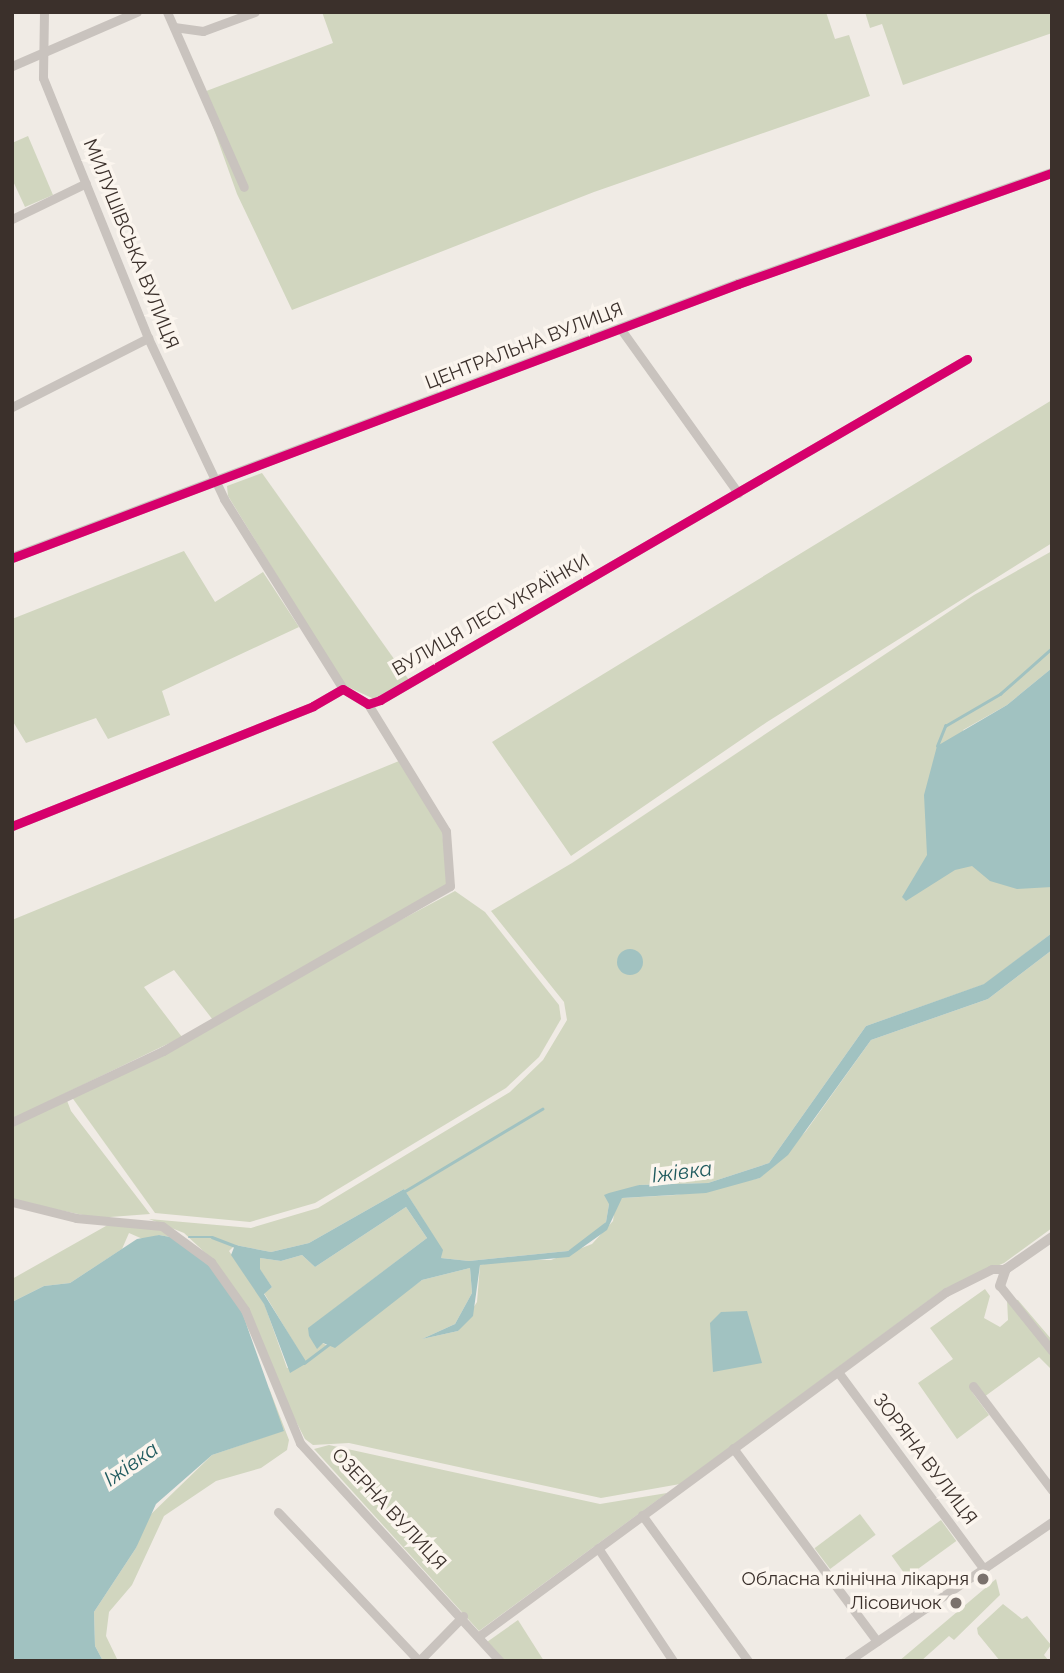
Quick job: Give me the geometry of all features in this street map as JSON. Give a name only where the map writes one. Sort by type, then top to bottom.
[{"type":"street","name":"МИЛУШІВСЬКА ВУЛИЦЯ","points":[[44,12],[43,78],[148,338],[217,482],[343,689]]},
{"type":"street","points":[[12,66],[137,12]]},
{"type":"street","points":[[167,12],[244,187]]},
{"type":"street","points":[[174,27],[203,31],[255,12]]},
{"type":"street","name":"ЦЕНТРАЛЬНА ВУЛИЦЯ","points":[[12,558],[621,328],[1052,173]]},
{"type":"street","points":[[12,219],[86,183]]},
{"type":"street","points":[[621,328],[738,494]]},
{"type":"street","points":[[12,407],[148,338]]},
{"type":"street","name":"ВУЛИЦЯ ЛЕСІ УКРАЇНКИ","points":[[369,704],[738,494],[967,359]]},
{"type":"street","points":[[12,826],[313,706],[343,689],[369,704],[446,831],[452,882],[444,892],[273,984],[163,1051],[12,1122]]},
{"type":"street","name":"ОЗЕРНА ВУЛИЦЯ","points":[[12,1202],[76,1218],[136,1220],[182,1236],[211,1262],[245,1310],[289,1426],[463,1616],[500,1661]]},
{"type":"street","points":[[479,1636],[957,1285],[992,1269],[1006,1269],[1052,1237]]},
{"type":"street","points":[[1006,1269],[1000,1286],[1052,1351]]},
{"type":"street","name":"ЗОРЯНА ВУЛИЦЯ","points":[[838,1372],[984,1568]]},
{"type":"street","points":[[973,1386],[1052,1490]]},
{"type":"street","points":[[733,1448],[877,1641]]},
{"type":"street","points":[[278,1512],[419,1661],[463,1616]]},
{"type":"street","points":[[642,1515],[748,1661]]},
{"type":"street","points":[[848,1661],[1052,1522]]},
{"type":"street","points":[[598,1548],[673,1661]]},
{"type":"green space","points":[[322,12],[826,12],[835,39],[849,35],[870,96],[594,192],[292,310],[237,194],[201,93],[333,43]]},
{"type":"green space","points":[[865,12],[1052,12],[1052,33],[903,85],[882,24],[870,28]]},
{"type":"green space","points":[[28,136],[53,195],[25,207],[12,179],[12,143]]},
{"type":"green space","points":[[1052,400],[1052,543],[767,722],[571,856],[492,742]]},
{"type":"green space","points":[[262,473],[409,680],[374,699],[344,685],[228,496],[227,486]]},
{"type":"green space","points":[[184,551],[215,602],[263,572],[299,627],[162,691],[170,715],[108,739],[96,718],[26,743],[12,720],[12,619]]},
{"type":"green space","points":[[1052,551],[1052,668],[1007,705],[963,730],[1052,857],[1052,933],[985,984],[866,1026],[769,1163],[708,1183],[639,1185],[609,1204],[606,1222],[595,1236],[568,1251],[469,1261],[441,1258],[442,1250],[404,1189],[309,1243],[271,1252],[235,1245],[229,1251],[264,1303],[287,1368],[306,1363],[264,1293],[272,1287],[260,1270],[260,1258],[281,1261],[302,1255],[315,1267],[406,1207],[427,1238],[309,1328],[309,1336],[328,1346],[422,1280],[470,1268],[472,1293],[455,1324],[422,1339],[458,1331],[477,1302],[480,1265],[507,1259],[551,1260],[592,1244],[613,1221],[616,1200],[622,1198],[676,1195],[760,1178],[806,1131],[871,1040],[988,999],[1052,950],[1052,1228],[1004,1263],[944,1289],[680,1484],[601,1498],[349,1443],[313,1445],[305,1439],[213,1260],[184,1233],[149,1219],[251,1228],[318,1208],[510,1092],[543,1060],[567,1020],[564,1002],[491,911],[572,863],[974,595]]},
{"type":"green space","points":[[399,761],[442,831],[448,884],[213,1020],[174,970],[144,987],[182,1037],[12,1119],[12,920]]},
{"type":"green space","points":[[455,891],[485,912],[559,1005],[561,1019],[539,1057],[506,1088],[315,1203],[250,1222],[155,1213],[71,1096]]},
{"type":"green space","points":[[66,1098],[71,1111],[150,1214],[97,1218],[12,1200],[12,1125]]},
{"type":"green space","points":[[113,1222],[161,1229],[181,1239],[159,1235],[145,1240],[129,1233],[122,1249],[70,1283],[44,1286],[12,1302],[12,1279]]},
{"type":"green space","points":[[985,1289],[990,1296],[984,1318],[1000,1327],[1008,1320],[1007,1299],[1018,1300],[1052,1340],[1052,1370],[1039,1357],[984,1397],[972,1392],[989,1415],[957,1439],[918,1383],[953,1359],[930,1328]]},
{"type":"green space","points":[[269,1388],[289,1440],[287,1450],[261,1468],[216,1481],[164,1516],[132,1585],[109,1612],[106,1636],[118,1661],[103,1661],[95,1646],[94,1612],[136,1548],[145,1520],[212,1455],[284,1430],[273,1422]]},
{"type":"green space","points":[[329,1445],[600,1504],[667,1493],[479,1631],[314,1449]]},
{"type":"green space","points":[[860,1514],[876,1535],[830,1569],[814,1548]]},
{"type":"green space","points":[[941,1520],[956,1541],[907,1577],[892,1556]]},
{"type":"green space","points":[[996,1579],[1000,1595],[954,1640],[949,1636],[921,1661],[899,1661]]},
{"type":"green space","points":[[1003,1604],[1022,1619],[1027,1616],[1051,1645],[1044,1655],[1049,1661],[1000,1661],[978,1634],[977,1628]]},
{"type":"green space","points":[[518,1620],[544,1661],[504,1661],[487,1642]]},
{"type":"water","points":[[1052,668],[1052,887],[1017,889],[990,881],[972,866],[955,870],[906,901],[902,897],[927,855],[924,795],[937,746],[1007,705]]},
{"type":"water","points":[[1052,933],[1052,950],[988,999],[871,1040],[788,1155],[760,1178],[706,1193],[622,1198],[607,1230],[569,1257],[480,1265],[473,1316],[458,1331],[422,1339],[455,1324],[472,1293],[470,1268],[422,1280],[335,1348],[323,1343],[317,1349],[309,1336],[308,1328],[427,1238],[406,1207],[315,1267],[302,1255],[281,1261],[260,1258],[260,1269],[272,1287],[264,1294],[307,1363],[290,1373],[264,1304],[231,1255],[235,1245],[271,1252],[309,1243],[404,1189],[443,1250],[441,1258],[469,1261],[568,1251],[606,1222],[609,1204],[604,1195],[639,1185],[708,1183],[769,1163],[866,1026],[984,984]]},
{"type":"water","points":[[630,949],[639,953],[643,962],[639,971],[630,975],[621,971],[617,962],[621,953]]},
{"type":"water","points":[[159,1235],[181,1239],[209,1264],[242,1312],[284,1431],[212,1455],[156,1504],[136,1548],[94,1612],[95,1646],[103,1661],[12,1661],[12,1302],[44,1286],[70,1283],[137,1239]]},
{"type":"water","points":[[747,1311],[762,1363],[713,1372],[710,1323],[721,1312]]},
{"type":"waterway","points":[[937,746],[945,726],[1000,694],[1052,648]]},
{"type":"waterway","points":[[405,1191],[542,1109]]},
{"type":"waterway","points":[[189,1237],[212,1237],[236,1246]]},
{"type":"waterway","name":"Іжівка","points":[[304,1363],[329,1344]]},
{"type":"cycle path","points":[[12,558],[738,284],[1052,173]]},
{"type":"cycle path","points":[[12,826],[313,706],[343,689],[368,704],[380,700],[967,359]]},
{"type":"place","name":"Обласна клінічна лікарня","points":[[983,1579]]},
{"type":"place","name":"Лісовичок","points":[[956,1603]]}]
